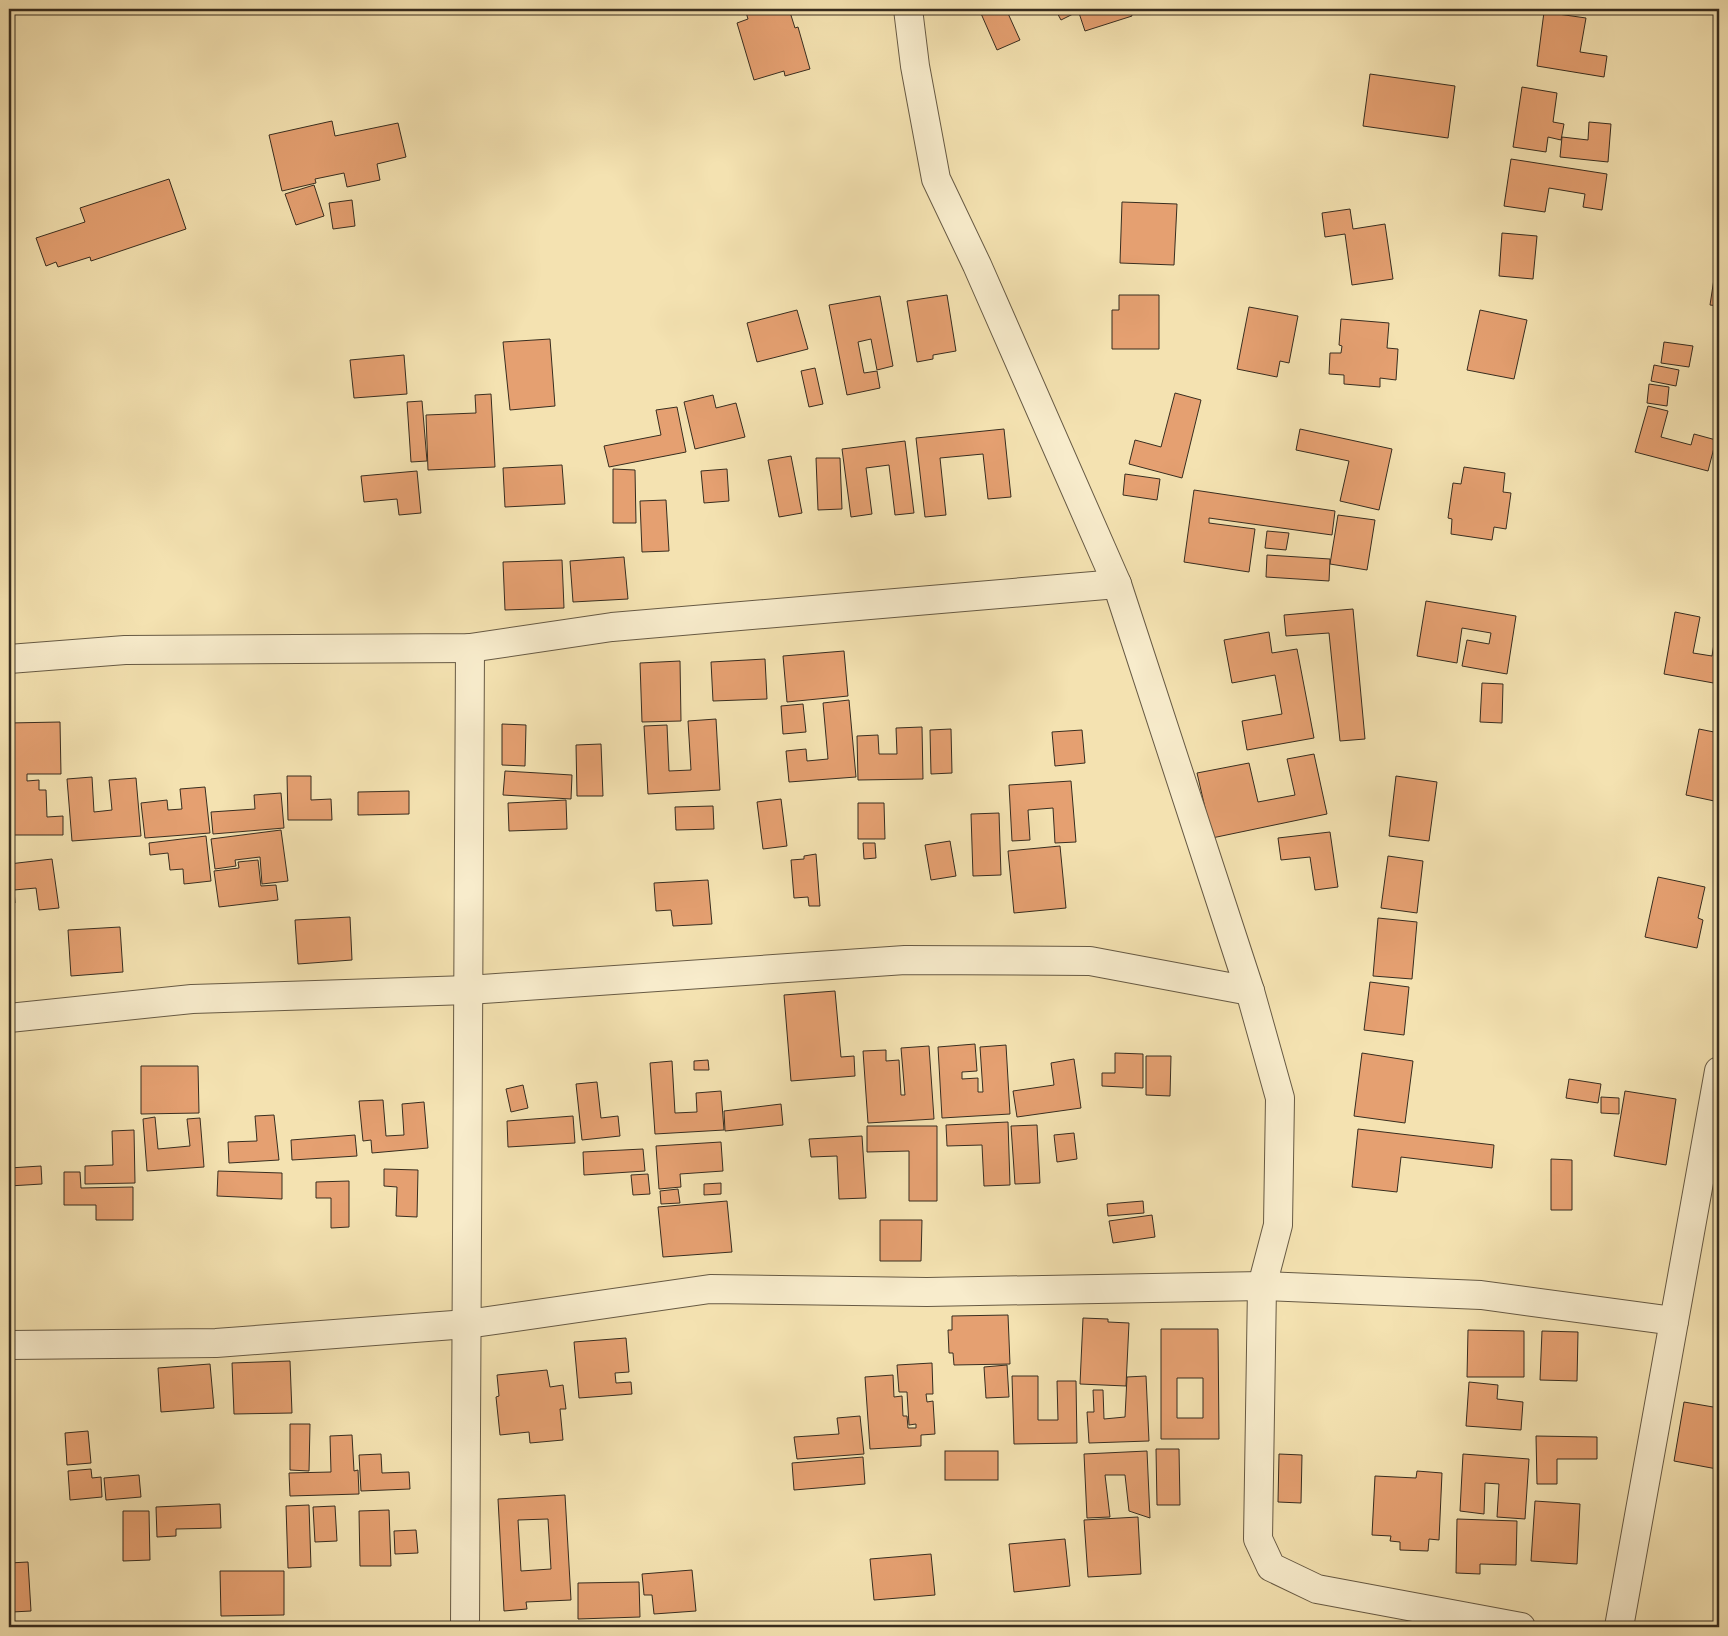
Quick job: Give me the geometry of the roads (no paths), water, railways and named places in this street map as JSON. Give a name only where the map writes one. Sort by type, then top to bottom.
[{"type":"street","points":[[908,9],[915,66],[936,179],[978,265],[1117,584],[1250,991],[1280,1098],[1278,1224],[1262,1286],[1258,1539],[1271,1567],[1317,1589],[1521,1627]]},
{"type":"street","points":[[9,659],[125,650],[470,648],[612,627],[1117,584]]},
{"type":"street","points":[[465,1627],[470,648]]},
{"type":"street","points":[[9,1018],[192,999],[468,990],[905,960],[1090,961],[1250,991]]},
{"type":"street","points":[[1618,1627],[1719,1071]]},
{"type":"street","points":[[9,1345],[216,1343],[467,1324],[710,1289],[927,1292],[1262,1286],[1481,1295],[1674,1321]]}]
